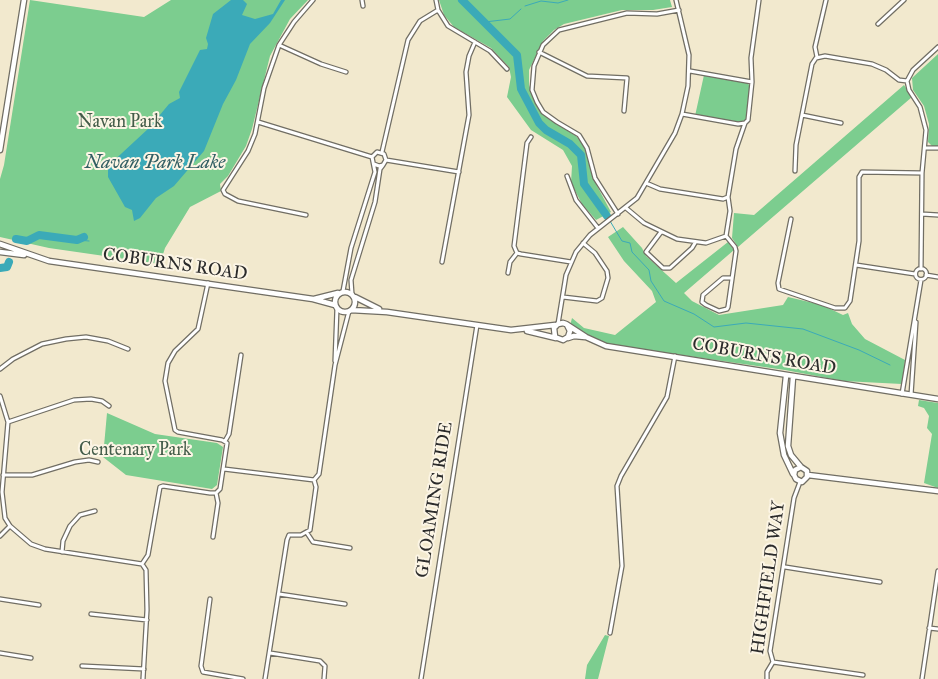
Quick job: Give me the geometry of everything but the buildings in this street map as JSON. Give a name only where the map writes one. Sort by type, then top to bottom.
[{"type":"street","points":[[0,150],[24,0]]},
{"type":"street","points":[[306,215],[238,201],[225,194],[224,190],[248,151],[258,122],[266,81],[279,45],[294,22],[313,0]]},
{"type":"street","points":[[362,0],[364,6]]},
{"type":"street","points":[[436,0],[438,10],[448,26],[490,51],[507,69]]},
{"type":"street","points":[[557,338],[554,334],[562,310],[571,262],[583,243],[598,228],[637,198],[675,132],[682,114],[690,71],[689,55],[676,0]]},
{"type":"street","points":[[732,278],[723,278],[703,295],[703,304],[715,310],[726,310],[732,278],[736,251],[726,236],[730,211],[728,197],[736,149],[745,123],[748,120],[752,82],[751,58],[759,0]]},
{"type":"street","points":[[795,170],[796,145],[812,64],[817,57],[815,47],[826,0]]},
{"type":"street","points":[[878,24],[904,0]]},
{"type":"street","points":[[314,480],[319,474],[335,365],[350,310],[354,305],[351,280],[375,202],[380,169],[386,160],[382,152],[408,40],[420,22],[438,10]]},
{"type":"street","points":[[618,214],[595,178],[587,148],[579,134],[543,112],[532,90],[532,77],[540,52],[554,34],[568,27],[627,13],[657,14],[679,10]]},
{"type":"street","points":[[442,262],[469,115],[467,64],[475,42]]},
{"type":"street","points":[[279,45],[321,64],[346,72]]},
{"type":"street","points":[[938,47],[913,70],[907,81],[909,90],[920,106],[924,118],[925,148],[922,173],[921,269],[926,275],[938,277]]},
{"type":"street","points":[[540,52],[587,76],[627,78],[624,111]]},
{"type":"street","points":[[817,57],[825,56],[872,64],[886,70],[899,80],[907,81]]},
{"type":"street","points":[[690,71],[752,82]]},
{"type":"street","points":[[682,114],[745,123]]},
{"type":"street","points":[[802,116],[841,123]]},
{"type":"street","points":[[258,122],[372,157]]},
{"type":"street","points":[[517,253],[514,246],[527,143],[531,137]]},
{"type":"street","points":[[925,148],[938,148]]},
{"type":"street","points":[[372,157],[377,152],[382,152]]},
{"type":"street","points":[[335,365],[335,299],[341,292],[351,248],[375,172],[372,157]]},
{"type":"street","points":[[386,160],[459,172]]},
{"type":"street","points":[[374,164],[384,165]]},
{"type":"street","points":[[791,219],[778,283],[781,291],[839,309],[845,308],[850,301],[859,241],[859,177],[862,172],[922,173]]},
{"type":"street","points":[[567,176],[576,200],[598,228]]},
{"type":"street","points":[[646,183],[660,188],[723,199],[728,197]]},
{"type":"street","points":[[626,208],[661,232],[695,243],[706,243],[726,236]]},
{"type":"street","points":[[922,214],[938,215]]},
{"type":"street","points":[[661,232],[646,252],[663,268],[670,268],[695,243]]},
{"type":"street","points":[[563,297],[597,301],[602,298],[608,278],[607,271],[595,253],[583,243]]},
{"type":"street","name":"COBURNS ROAD","points":[[0,244],[33,256]]},
{"type":"street","name":"COBURNS ROAD","points":[[0,252],[313,299],[336,307]]},
{"type":"street","points":[[517,253],[571,262]]},
{"type":"street","points":[[508,273],[510,262],[517,253]]},
{"type":"street","points":[[856,265],[915,274],[921,280]]},
{"type":"street","points":[[915,274],[921,269]]},
{"type":"street","points":[[911,395],[921,280],[926,275]]},
{"type":"street","points":[[208,283],[198,329],[175,351],[168,363],[165,381],[166,394],[174,430],[225,441]]},
{"type":"street","points":[[341,292],[353,295],[371,306],[387,312]]},
{"type":"street","name":"COBURNS ROAD","points":[[313,299],[341,292]]},
{"type":"street","points":[[336,307],[343,312],[350,310],[387,312],[522,330],[566,339],[570,334],[562,310]]},
{"type":"street","points":[[902,394],[917,312]]},
{"type":"street","points":[[522,330],[567,324]]},
{"type":"street","name":"COBURNS ROAD","points":[[567,324],[586,337],[606,346],[938,399]]},
{"type":"street","name":"GLOAMING RIDE","points":[[421,679],[477,325]]},
{"type":"street","name":"COBURNS ROAD","points":[[566,339],[574,336],[586,337]]},
{"type":"street","points":[[0,369],[13,359],[42,344],[66,339],[86,337],[108,341],[128,349]]},
{"type":"street","points":[[216,493],[220,489],[224,469],[227,446],[225,441],[229,434],[241,355]]},
{"type":"street","points":[[610,633],[622,566],[617,486],[667,397],[675,356]]},
{"type":"street","points":[[786,376],[780,433],[784,455],[794,475],[800,482],[806,480],[808,475]]},
{"type":"street","points":[[793,377],[788,446],[791,455],[805,469],[808,475]]},
{"type":"street","points":[[0,396],[8,422],[3,505],[5,518],[10,526],[31,544],[62,552],[142,564],[146,570],[147,620],[143,679]]},
{"type":"street","points":[[8,422],[74,400],[91,399],[102,401],[109,406]]},
{"type":"street","points":[[4,475],[32,475],[50,472],[75,462],[89,460],[98,462]]},
{"type":"street","points":[[794,475],[795,470],[801,467]]},
{"type":"street","points":[[224,469],[314,480]]},
{"type":"street","points":[[808,475],[936,492]]},
{"type":"street","points":[[265,679],[289,535],[307,533],[310,530],[316,487],[314,480]]},
{"type":"street","name":"HIGHFIELD WAY","points":[[767,679],[767,672],[773,662],[770,651],[794,498],[800,482]]},
{"type":"street","points":[[142,564],[148,555],[160,487],[216,493]]},
{"type":"street","points":[[213,537],[218,503],[216,493]]},
{"type":"street","points":[[62,552],[63,541],[70,526],[80,515],[95,511]]},
{"type":"street","points":[[0,536],[10,526]]},
{"type":"street","points":[[307,533],[313,542],[350,548]]},
{"type":"street","points":[[784,567],[880,582]]},
{"type":"street","points":[[923,679],[938,571]]},
{"type":"street","points":[[279,594],[346,604]]},
{"type":"street","points":[[0,599],[39,606]]},
{"type":"street","points":[[210,599],[201,666],[203,672],[243,679]]},
{"type":"street","points":[[91,614],[147,620]]},
{"type":"street","points":[[929,628],[938,629]]},
{"type":"street","points":[[0,653],[31,658]]},
{"type":"street","points":[[270,653],[320,661],[325,666],[324,679]]},
{"type":"street","points":[[773,662],[863,675]]},
{"type":"street","points":[[82,666],[144,669]]},
{"type":"green space","name":"Navan Park","points":[[30,0],[144,17],[171,0],[308,0],[290,19],[270,56],[246,146],[228,176],[220,184],[221,191],[190,207],[165,248],[160,264],[49,248],[0,237],[0,179],[4,165]]},
{"type":"green space","points":[[439,0],[670,0],[672,7],[653,10],[622,10],[564,24],[554,30],[543,41],[529,70],[529,85],[538,108],[550,120],[576,136],[584,146],[596,184],[611,212],[596,220],[582,204],[571,183],[572,166],[563,150],[531,130],[507,97],[511,77],[509,67],[491,48],[454,27],[444,15]]},
{"type":"green space","points":[[938,54],[938,147],[932,146],[928,142],[929,124],[924,106],[913,90],[912,78]]},
{"type":"green space","points":[[704,75],[748,83],[751,90],[746,119],[742,122],[695,116]]},
{"type":"green space","points":[[904,85],[912,97],[738,247],[732,238],[734,213],[754,215]]},
{"type":"green space","points":[[623,227],[642,248],[646,256],[676,283],[728,242],[734,250],[684,293],[692,301],[719,315],[783,305],[788,297],[822,305],[843,315],[848,313],[852,324],[865,339],[905,360],[902,384],[843,381],[785,370],[604,344],[592,339],[570,326],[572,318],[584,328],[615,335],[656,302],[652,291],[624,261],[608,237]]},
{"type":"green space","points":[[919,400],[938,403],[938,488],[924,483],[932,434],[927,428],[929,416],[924,408],[918,406]]},
{"type":"green space","name":"Centenary Park","points":[[107,413],[155,434],[217,443],[223,447],[217,485],[212,489],[126,475],[103,457]]},
{"type":"green space","points":[[605,635],[609,636],[598,679],[585,679],[587,665]]},
{"type":"water","name":"Navan Park Lake","points":[[231,0],[243,0],[247,4],[242,15],[255,19],[273,14],[281,0],[285,0],[270,23],[250,44],[204,151],[174,186],[156,198],[140,218],[134,221],[132,210],[125,207],[108,177],[108,166],[149,128],[169,104],[180,98],[179,92],[200,50],[207,49],[206,38],[213,14]]},
{"type":"waterway","points":[[462,0],[517,55],[521,89],[539,123],[546,130],[570,144],[581,155],[584,184],[607,216]]},
{"type":"waterway","points":[[525,6],[541,1],[558,3],[568,0]]},
{"type":"waterway","points":[[485,22],[510,19],[521,9]]},
{"type":"waterway","points":[[607,216],[622,241],[630,243],[632,252],[649,270],[651,281],[664,301],[694,314],[714,327],[746,323],[803,329],[859,350],[890,365]]},
{"type":"waterway","points":[[16,239],[27,241],[39,235],[77,240],[84,237]]},
{"type":"waterway","points":[[77,240],[89,241]]},
{"type":"waterway","points":[[0,268],[7,267],[9,262]]}]
